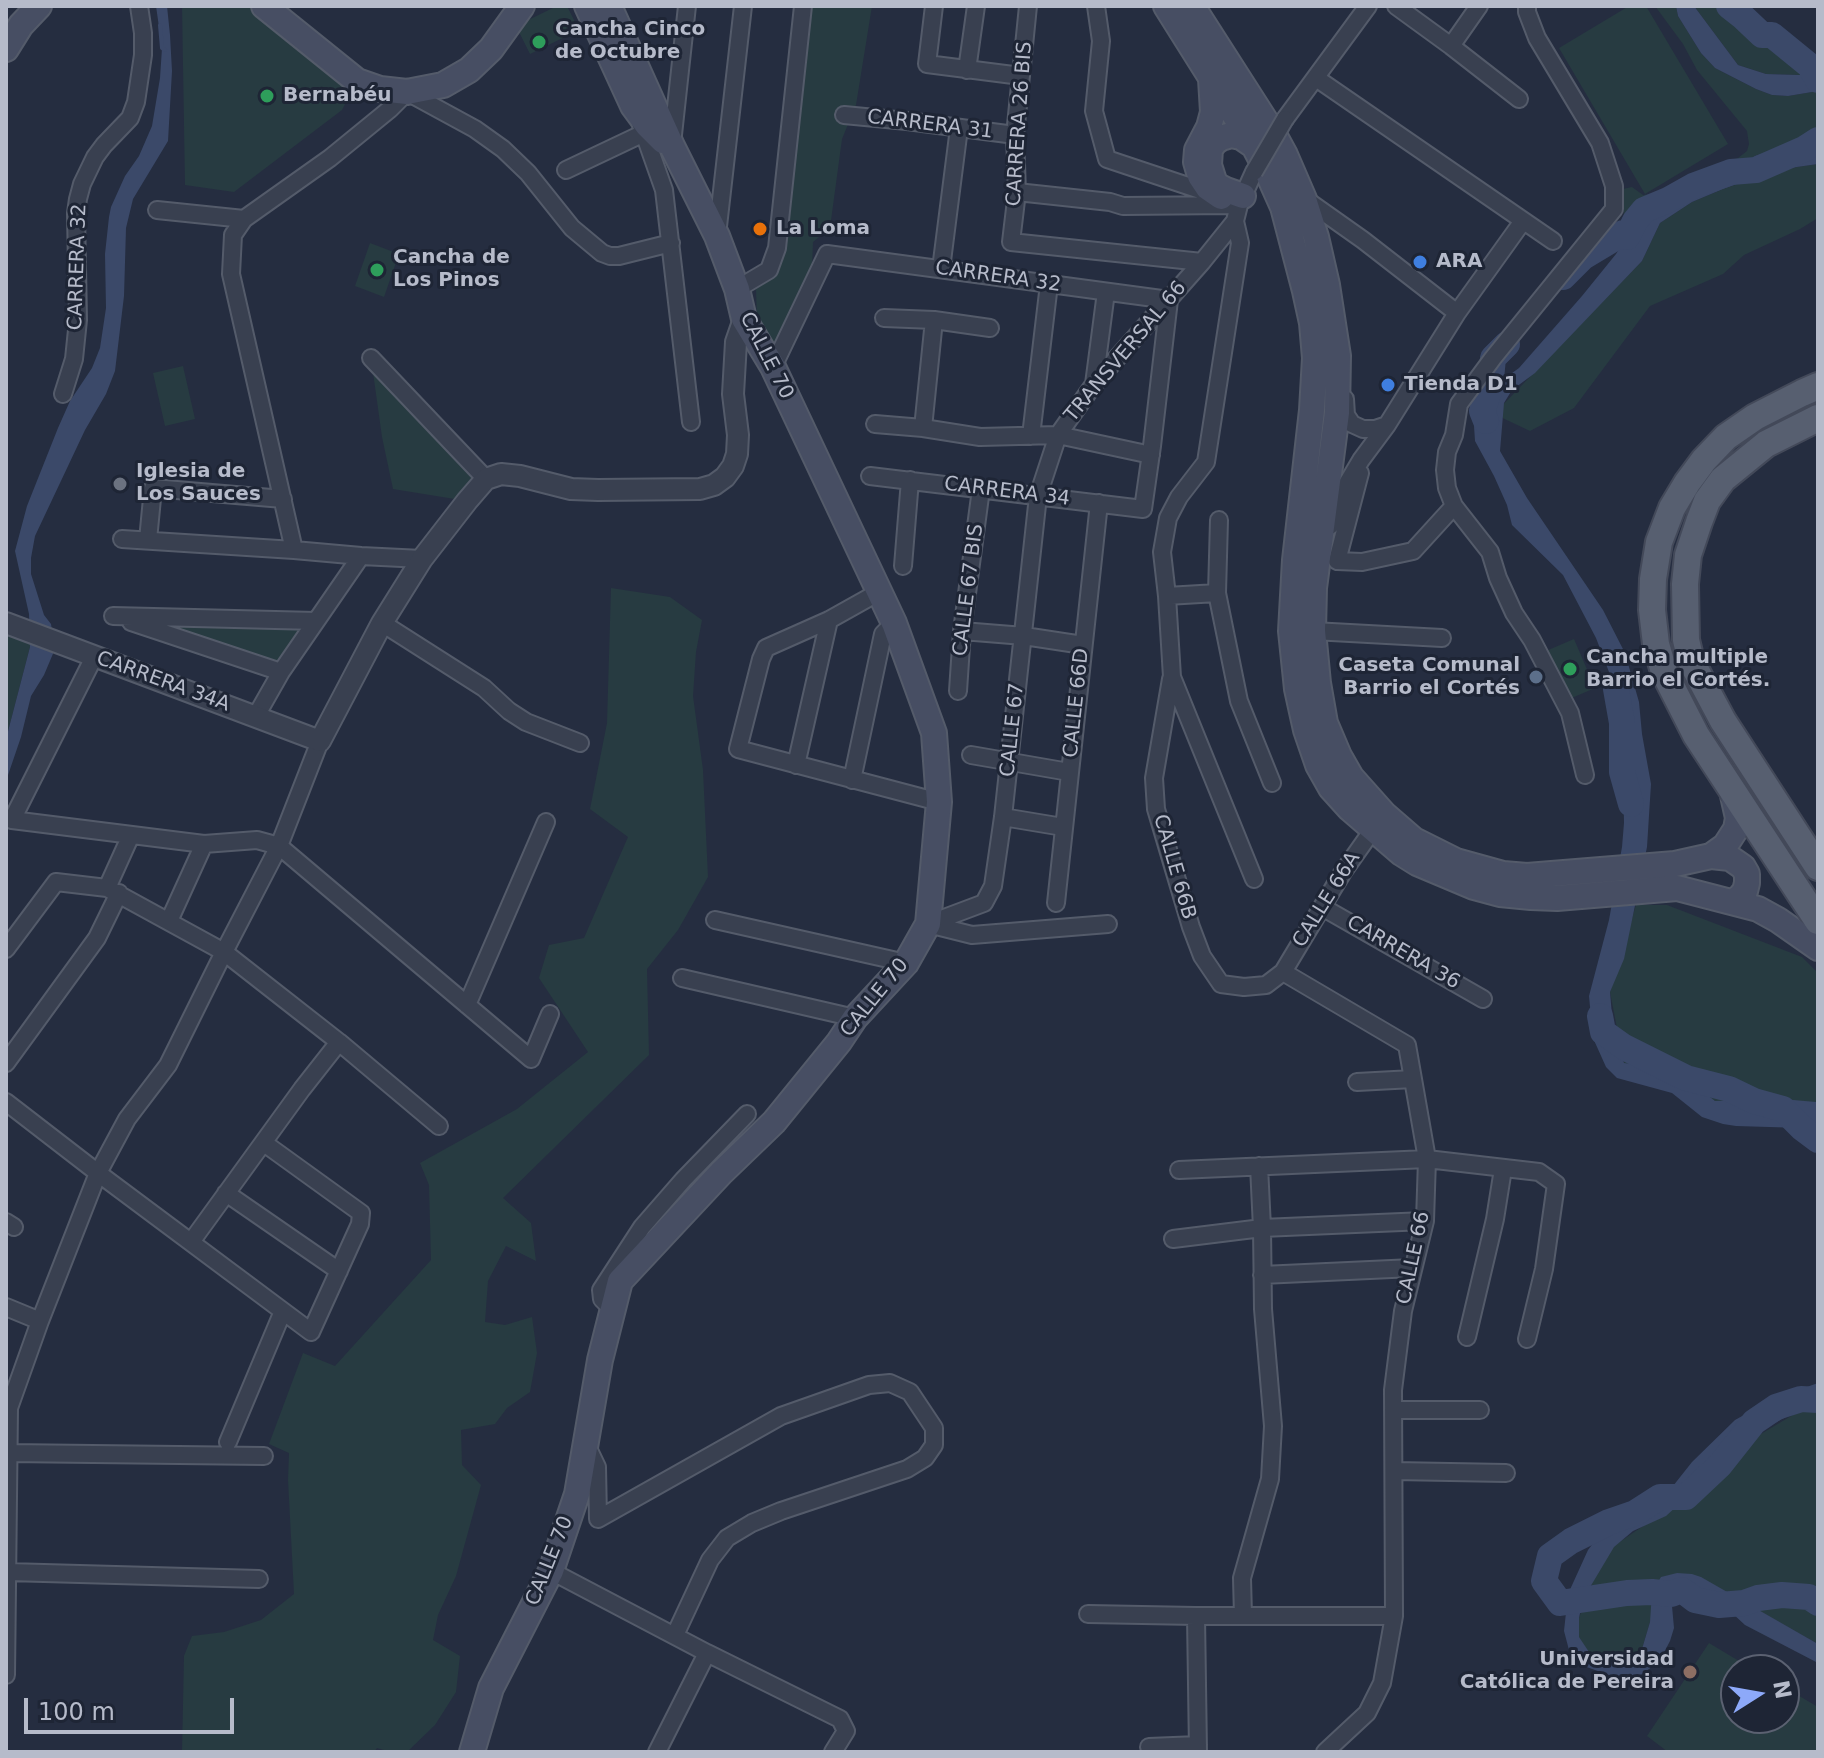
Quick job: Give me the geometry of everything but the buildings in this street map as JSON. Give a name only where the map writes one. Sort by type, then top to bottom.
[{"type":"main road","points":[[6,49],[21,25],[39,6]]},
{"type":"main road","points":[[264,6],[357,81],[380,89],[407,92],[443,85],[469,70],[491,49],[522,6]]},
{"type":"main road","name":"CALLE 70","points":[[587,6],[641,123],[672,146]]},
{"type":"main road","name":"CALLE 70","points":[[472,1752],[491,1688],[551,1571],[577,1494],[600,1360],[620,1281],[721,1173],[774,1122],[855,1018],[906,963],[928,924],[939,802],[934,733],[894,623],[773,367],[744,319],[737,289],[717,236],[672,146],[609,6]]},
{"type":"main road","points":[[1166,6],[1254,146],[1283,207],[1312,323],[1315,358],[1312,410],[1295,560],[1291,631],[1297,689],[1306,730],[1318,765],[1331,788],[1350,809],[1456,861],[1503,874],[1527,876],[1557,886],[1677,888],[1758,909],[1818,948]]},
{"type":"main road","points":[[1192,6],[1285,155],[1304,199],[1327,285],[1338,356],[1337,413],[1314,588],[1313,631],[1325,723],[1339,756],[1378,821]]},
{"type":"main road","points":[[1211,77],[1213,112],[1197,150],[1196,162],[1208,188],[1235,205]]},
{"type":"main road","points":[[1235,205],[1211,173],[1209,156],[1215,142],[1231,135],[1241,137],[1254,146]]},
{"type":"main road","points":[[1818,386],[1755,417],[1726,437],[1687,483],[1672,508],[1659,542],[1652,610],[1656,644],[1664,672],[1696,735],[1818,921]]},
{"type":"main road","points":[[1818,418],[1766,444],[1723,479],[1707,501],[1688,555],[1685,611],[1686,640],[1691,661],[1723,721],[1818,867]]},
{"type":"main road","points":[[1711,856],[1725,846],[1736,829],[1738,818],[1732,791]]},
{"type":"main road","points":[[1557,886],[1711,856],[1730,858],[1747,874],[1745,891],[1732,902]]},
{"type":"street","name":"CARRERA 32","points":[[63,394],[74,359],[78,320],[76,213],[82,184],[95,157],[130,118],[136,102],[143,55],[139,6]]},
{"type":"street","points":[[672,146],[687,6]]},
{"type":"street","points":[[717,236],[743,6]]},
{"type":"street","points":[[737,289],[769,270],[777,248],[803,6]]},
{"type":"street","points":[[934,6],[927,64],[1021,76]]},
{"type":"street","points":[[967,70],[976,6]]},
{"type":"street","name":"CARRERA 26 BIS","points":[[1028,6],[1015,135],[1017,192],[1011,242],[1202,262]]},
{"type":"street","points":[[1096,6],[1101,41],[1094,111],[1107,159],[1235,205]]},
{"type":"street","points":[[1254,879],[1172,677],[1162,552],[1168,518],[1179,497],[1206,462],[1240,243],[1235,205],[1285,119],[1368,6]]},
{"type":"street","points":[[1396,6],[1519,99]]},
{"type":"street","points":[[1451,46],[1479,6]]},
{"type":"street","points":[[1527,6],[1537,38],[1600,143],[1614,186],[1614,209],[1459,404],[1445,470],[1447,488],[1454,506],[1490,552],[1514,613],[1532,640],[1570,713],[1585,775]]},
{"type":"street","points":[[1316,78],[1553,241]]},
{"type":"street","points":[[294,550],[231,274],[233,235],[244,219],[330,158],[407,92],[475,129],[503,149],[528,173],[572,228],[602,253],[619,256],[671,243]]},
{"type":"street","name":"CARRERA 31","points":[[844,115],[1015,135]]},
{"type":"street","points":[[566,170],[641,123],[664,190],[691,422]]},
{"type":"street","points":[[941,269],[959,128]]},
{"type":"street","points":[[1017,192],[1123,206],[1235,205]]},
{"type":"street","points":[[1304,199],[1457,313]]},
{"type":"street","name":"TRANSVERSAL 66","points":[[1038,496],[1058,435],[1094,384],[1202,262],[1235,205]]},
{"type":"street","points":[[157,210],[244,219]]},
{"type":"street","points":[[1317,562],[1342,492],[1361,460],[1387,425],[1457,313],[1523,221]]},
{"type":"street","name":"CARRERA 32","points":[[773,367],[827,254],[1169,300]]},
{"type":"street","points":[[1031,436],[1049,284]]},
{"type":"street","points":[[1094,384],[1106,292]]},
{"type":"street","points":[[875,424],[980,437],[1058,435],[1151,455],[1169,300]]},
{"type":"street","points":[[884,318],[934,320],[990,328]]},
{"type":"street","points":[[6,1675],[9,1408],[40,1321],[98,1173],[127,1119],[168,1065],[279,846],[320,741],[382,623],[422,559],[486,479],[501,474],[571,489],[598,490],[700,489],[721,481],[733,466],[737,454],[733,394],[736,342],[744,319]]},
{"type":"street","points":[[923,428],[934,320]]},
{"type":"street","points":[[1338,356],[1344,380],[1346,415],[1352,424],[1363,429],[1387,425]]},
{"type":"street","points":[[371,358],[486,479]]},
{"type":"street","name":"CARRERA 34","points":[[870,476],[1143,509],[1151,455]]},
{"type":"street","points":[[1361,460],[1337,561],[1362,562],[1413,551],[1454,506]]},
{"type":"street","points":[[903,566],[910,480]]},
{"type":"street","points":[[148,540],[153,488],[283,499]]},
{"type":"street","name":"CALLE 67 BIS","points":[[958,691],[962,631],[981,489]]},
{"type":"street","name":"CALLE 67","points":[[928,924],[984,903],[993,886],[1038,496]]},
{"type":"street","name":"CALLE 66D","points":[[1056,903],[1099,503]]},
{"type":"street","points":[[1219,520],[1217,593],[1239,701],[1272,783]]},
{"type":"street","points":[[122,539],[422,559]]},
{"type":"street","points":[[256,716],[281,672],[361,556]]},
{"type":"street","points":[[879,592],[829,620],[766,648],[738,749],[939,802]]},
{"type":"street","points":[[1167,596],[1217,593]]},
{"type":"street","points":[[281,672],[113,616],[316,621]]},
{"type":"street","points":[[796,765],[829,620]]},
{"type":"street","points":[[382,623],[484,688],[526,722],[580,743]]},
{"type":"street","points":[[852,780],[883,634],[894,623]]},
{"type":"street","name":"CARRERA 34A","points":[[8,624],[320,741]]},
{"type":"street","points":[[962,631],[1083,645]]},
{"type":"street","points":[[1313,631],[1442,638]]},
{"type":"street","points":[[94,657],[12,820],[204,844],[257,840],[279,846],[531,1059],[550,1014]]},
{"type":"street","name":"CALLE 66B","points":[[1172,677],[1154,778],[1156,809],[1191,927],[1202,956],[1221,984],[1244,987],[1266,985],[1283,972]]},
{"type":"street","points":[[971,755],[1069,772]]},
{"type":"street","points":[[1003,817],[1063,827]]},
{"type":"street","name":"CALLE 66A","points":[[1283,972],[1378,821]]},
{"type":"street","points":[[467,1005],[546,822]]},
{"type":"street","points":[[6,1063],[97,938],[135,836]]},
{"type":"street","points":[[169,921],[204,844]]},
{"type":"street","points":[[6,949],[56,882],[113,891],[224,952],[439,1126]]},
{"type":"street","name":"CARRERA 36","points":[[1322,907],[1483,999]]},
{"type":"street","points":[[715,920],[906,963]]},
{"type":"street","points":[[928,924],[972,935],[1108,924]]},
{"type":"street","name":"CALLE 66","points":[[1283,972],[1407,1045],[1427,1159],[1425,1221],[1403,1311],[1393,1390],[1394,1616],[1382,1683],[1367,1713],[1325,1752]]},
{"type":"street","points":[[682,978],[855,1018]]},
{"type":"street","points":[[191,1242],[339,1042]]},
{"type":"street","points":[[1357,1082],[1413,1079]]},
{"type":"street","points":[[7,1104],[311,1332],[360,1224],[361,1213],[264,1143]]},
{"type":"street","points":[[613,1310],[602,1299],[601,1290],[642,1227],[747,1114]]},
{"type":"street","points":[[1179,1170],[1427,1159],[1539,1172],[1556,1184],[1544,1269],[1527,1339]]},
{"type":"street","points":[[1243,1616],[1242,1578],[1270,1479],[1273,1426],[1262,1275],[1259,1166]]},
{"type":"street","points":[[1467,1337],[1495,1219],[1503,1169]]},
{"type":"street","points":[[226,1193],[339,1271]]},
{"type":"street","points":[[1173,1239],[1262,1228],[1425,1221]]},
{"type":"street","points":[[1262,1275],[1413,1268]]},
{"type":"street","points":[[6,1307],[40,1321]]},
{"type":"street","points":[[228,1442],[283,1311]]},
{"type":"street","points":[[585,1442],[597,1467],[598,1519],[781,1416],[869,1385],[890,1383],[910,1392],[934,1428],[934,1445],[925,1458],[907,1469],[781,1511],[727,1538],[710,1560],[675,1635]]},
{"type":"street","points":[[1393,1410],[1480,1410]]},
{"type":"street","points":[[8,1446],[264,1456]]},
{"type":"street","points":[[1394,1471],[1506,1473]]},
{"type":"street","points":[[551,1571],[840,1719],[846,1731],[833,1752]]},
{"type":"street","points":[[8,1572],[259,1579]]},
{"type":"street","points":[[1088,1614],[1394,1616]]},
{"type":"street","points":[[1149,1747],[1198,1748],[1196,1616]]},
{"type":"street","points":[[657,1752],[707,1653]]},
{"type":"shaded area","name":"Bernabéu","points":[[182,6],[264,6],[357,81],[342,110],[234,192],[185,185]]},
{"type":"shaded area","name":"Cancha Cinco de Octubre","points":[[557,6],[567,6],[579,30],[530,54],[516,26]]},
{"type":"shaded area","points":[[810,6],[872,6],[856,105],[842,139],[830,228],[813,242],[812,269],[772,352],[757,321],[756,289],[769,280],[783,255],[790,204],[795,120]]},
{"type":"shaded area","points":[[1629,6],[1646,6],[1728,144],[1645,194],[1559,48]]},
{"type":"shaded area","points":[[1655,6],[1676,6],[1678,16],[1701,53],[1715,68],[1772,95],[1818,91],[1818,135],[1755,156],[1731,172],[1693,186],[1648,210],[1635,221],[1627,237],[1620,236],[1616,230],[1624,216],[1623,189],[1632,187],[1643,195],[1666,192],[1738,158],[1747,151],[1749,144],[1747,131],[1697,70],[1683,44]]},
{"type":"shaded area","points":[[1694,6],[1715,6],[1723,15],[1750,32],[1796,42],[1818,56],[1818,73],[1766,74],[1738,65]]},
{"type":"shaded area","points":[[1818,164],[1818,218],[1744,255],[1723,274],[1650,306],[1574,408],[1530,431],[1494,414],[1642,261],[1660,223],[1692,202],[1723,189],[1776,170]]},
{"type":"shaded area","name":"Cancha de Los Pinos","points":[[370,243],[399,254],[384,297],[355,286]]},
{"type":"shaded area","points":[[371,358],[486,479],[467,501],[393,489]]},
{"type":"shaded area","points":[[183,366],[195,419],[165,426],[153,373]]},
{"type":"shaded area","points":[[611,588],[670,597],[702,620],[693,696],[703,770],[708,877],[678,930],[647,969],[649,1055],[503,1198],[531,1223],[536,1261],[506,1246],[488,1281],[485,1322],[505,1325],[532,1317],[537,1353],[530,1392],[507,1408],[495,1424],[461,1430],[462,1465],[481,1485],[456,1576],[438,1615],[433,1640],[460,1656],[456,1692],[435,1725],[407,1752],[377,1748],[374,1752],[182,1752],[184,1656],[192,1636],[224,1632],[261,1620],[294,1594],[289,1453],[269,1444],[303,1353],[335,1366],[431,1260],[429,1185],[420,1163],[517,1109],[588,1052],[539,978],[549,945],[584,938],[628,837],[590,809],[607,723]]},
{"type":"shaded area","points":[[113,616],[316,621],[281,672]]},
{"type":"shaded area","points":[[6,623],[30,633],[30,647],[6,739]]},
{"type":"shaded area","name":"Cancha multiple Barrio el Cortés.","points":[[1574,639],[1595,688],[1567,700],[1546,651]]},
{"type":"shaded area","points":[[1636,905],[1667,905],[1802,957],[1818,973],[1818,1105],[1715,1101],[1624,1064],[1610,992]]},
{"type":"shaded area","points":[[1818,1400],[1818,1644],[1715,1586],[1677,1573],[1650,1622],[1639,1659],[1626,1662],[1591,1656],[1579,1638],[1579,1618],[1592,1584],[1593,1560],[1686,1497],[1729,1453]]},
{"type":"shaded area","points":[[1709,1643],[1727,1654],[1720,1654],[1720,1734],[1800,1734],[1800,1696],[1818,1707],[1818,1752],[1668,1752],[1647,1736]]},
{"type":"water","points":[[156,6],[167,6],[170,35],[172,71],[168,141],[133,199],[126,228],[124,296],[115,371],[35,536],[31,574],[44,615],[51,624],[55,649],[31,696],[6,781],[6,739],[30,647],[29,614],[15,551],[27,506],[58,428],[100,348],[106,308],[105,254],[111,207],[152,126],[160,78],[162,48]]},
{"type":"water","points":[[1676,6],[1694,6],[1738,65],[1766,74],[1818,73],[1818,91],[1772,95],[1715,68],[1701,53],[1678,16]]},
{"type":"water","points":[[1818,135],[1818,164],[1776,170],[1723,189],[1692,202],[1660,223],[1642,261],[1535,373],[1512,390],[1504,403],[1500,451],[1527,498],[1603,610],[1625,653],[1639,702],[1651,784],[1647,847],[1624,959],[1610,992],[1613,1027],[1624,1063],[1663,1068],[1686,1078],[1715,1101],[1782,1099],[1816,1102],[1818,1133],[1802,1128],[1723,1124],[1702,1117],[1672,1093],[1617,1078],[1606,1067],[1593,1038],[1589,996],[1609,920],[1622,847],[1622,723],[1617,693],[1596,638],[1563,575],[1512,525],[1507,505],[1475,441],[1474,426],[1478,406],[1490,389],[1519,368],[1582,296],[1616,254],[1635,221],[1648,210],[1693,186],[1731,172],[1755,156]]},
{"type":"water","points":[[1818,1383],[1818,1400],[1737,1443],[1702,1483],[1666,1516],[1633,1531],[1614,1547],[1583,1599],[1579,1637],[1591,1655],[1608,1662],[1639,1659],[1650,1622],[1652,1592],[1661,1577],[1677,1573],[1692,1574],[1818,1644],[1818,1663],[1745,1625],[1719,1605],[1682,1590],[1671,1595],[1674,1628],[1670,1641],[1659,1662],[1639,1676],[1627,1679],[1609,1675],[1581,1665],[1574,1659],[1564,1631],[1568,1594],[1588,1550],[1609,1522],[1660,1497],[1735,1420],[1773,1399]]},
{"type":"waterway","points":[[1729,6],[1762,35],[1772,35],[1810,66],[1818,80]]},
{"type":"waterway","points":[[160,25],[162,48],[165,50]]},
{"type":"waterway","points":[[1563,277],[1583,257],[1623,233],[1627,237],[1644,210],[1731,172],[1756,170],[1818,140]]},
{"type":"waterway","points":[[1486,421],[1482,411],[1490,389],[1493,358],[1507,344]]},
{"type":"waterway","points":[[1616,689],[1622,723],[1622,772],[1631,804]]},
{"type":"waterway","points":[[1600,1016],[1603,1032],[1624,1047],[1686,1078],[1729,1089],[1754,1101],[1783,1109],[1818,1140]]},
{"type":"waterway","points":[[1818,1400],[1801,1399],[1776,1407],[1754,1422],[1720,1465],[1686,1497],[1660,1497],[1635,1513],[1571,1541],[1550,1556],[1544,1581],[1560,1603],[1627,1593],[1671,1594],[1682,1590],[1695,1600],[1719,1605],[1782,1595],[1809,1597],[1818,1603]]},
{"type":"place","name":"Cancha Cinco de Octubre","points":[[539,42]]},
{"type":"place","name":"Bernabéu","points":[[267,96]]},
{"type":"place","name":"La Loma","points":[[760,229]]},
{"type":"place","name":"ARA","points":[[1420,262]]},
{"type":"place","name":"Cancha de Los Pinos","points":[[377,270]]},
{"type":"place","name":"Tienda D1","points":[[1388,385]]},
{"type":"place","name":"Iglesia de Los Sauces","points":[[120,484]]},
{"type":"place","name":"Cancha multiple Barrio el Cortés.","points":[[1570,669]]},
{"type":"place","name":"Caseta Comunal Barrio el Cortés","points":[[1536,677]]},
{"type":"place","name":"Universidad Católica de Pereira","points":[[1690,1672]]}]
